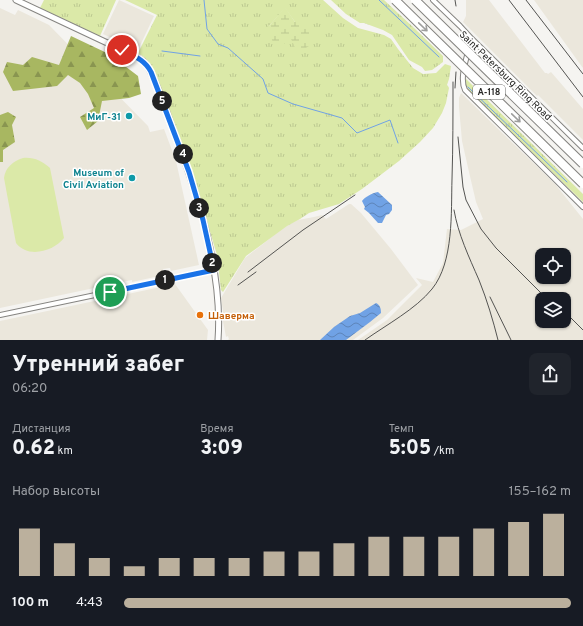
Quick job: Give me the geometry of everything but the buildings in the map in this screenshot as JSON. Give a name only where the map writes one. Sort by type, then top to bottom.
[{"type":"highway","name":"А-118","points":[[395,0],[583,184]]},
{"type":"highway","name":"Saint Petersburg Ring Road","points":[[415,0],[583,164]]},
{"type":"street","points":[[16,0],[135,56],[148,66],[189,172],[203,220],[217,289],[218,340]]},
{"type":"street","points":[[433,0],[583,148]]},
{"type":"street","points":[[472,39],[462,79],[465,90],[583,208]]},
{"type":"street","points":[[0,315],[214,270]]},
{"type":"shaded area","points":[[119,0],[154,16],[138,50],[103,34]]},
{"type":"shaded area","points":[[466,0],[489,0],[545,73],[548,74],[551,72],[583,109],[583,140],[463,22],[466,16]]},
{"type":"shaded area","points":[[534,0],[583,0],[583,68],[580,64]]},
{"type":"shaded area","points":[[0,8],[15,15],[18,10],[49,25],[148,126],[150,132],[164,129],[176,161],[199,265],[171,271],[170,268],[163,269],[164,275],[132,282],[132,280],[0,308]]},
{"type":"shaded area","points":[[461,93],[555,184],[583,219],[583,340],[358,340],[387,320],[422,285],[416,278],[433,282],[443,263],[447,229],[461,230],[483,219],[476,202],[462,141],[459,98]]},
{"type":"shaded area","points":[[349,204],[361,213],[418,285],[383,318],[353,340],[228,340],[229,339],[228,336],[226,337],[223,321],[221,298],[245,258],[287,225],[298,220],[322,215],[326,219]]},
{"type":"shaded area","points":[[175,284],[208,330],[207,340],[0,340],[0,321]]},
{"type":"green space","points":[[44,0],[116,0],[100,36],[40,8]]},
{"type":"green space","points":[[125,0],[323,0],[343,18],[358,28],[384,35],[391,39],[413,68],[423,74],[436,73],[445,64],[451,66],[447,85],[449,88],[446,103],[433,128],[399,161],[362,189],[339,204],[309,213],[287,226],[246,256],[223,292],[221,290],[217,255],[192,171],[154,71],[145,58],[138,53],[157,15]],"holes":[[[285,8],[295,22],[268,26]]]},
{"type":"green space","points":[[331,0],[384,0],[443,56],[443,62],[432,70],[425,71],[422,67],[409,60],[392,35],[383,30],[360,23],[346,14]]},
{"type":"green space","points":[[285,7],[295,22],[309,22],[309,46],[298,53],[291,39],[275,50],[268,26]]},
{"type":"green space","points":[[71,36],[109,54],[138,76],[141,94],[129,98],[102,101],[98,121],[87,130],[80,117],[94,108],[88,94],[80,83],[68,75],[57,86],[13,91],[3,72],[7,62],[23,65],[32,57],[59,65]]},
{"type":"green space","points":[[465,78],[583,194],[583,202],[472,94],[466,85]]},
{"type":"green space","points":[[8,112],[16,117],[12,125],[15,142],[3,150],[3,162],[0,162],[0,115]]},
{"type":"green space","points":[[23,158],[38,160],[50,168],[64,238],[60,243],[48,250],[34,252],[27,251],[16,243],[4,178],[10,165]]},
{"type":"water","points":[[378,192],[392,205],[392,210],[386,215],[382,223],[378,223],[364,209],[365,207],[362,201],[369,195]]},
{"type":"water","points":[[376,303],[380,307],[381,313],[346,340],[320,340],[334,327],[350,316],[360,313]]},
{"type":"waterway","points":[[204,0],[207,29],[218,44],[228,48],[263,79],[268,93],[293,104],[342,118],[357,133],[390,120],[398,143]]},
{"type":"waterway","points":[[379,0],[439,57]]},
{"type":"waterway","points":[[162,51],[200,56]]},
{"type":"waterway","points":[[468,87],[567,182]]},
{"type":"railway","points":[[455,0],[456,6]]},
{"type":"railway","points":[[509,0],[583,97]]},
{"type":"railway","points":[[526,0],[583,74]]},
{"type":"railway","points":[[455,88],[456,72]]},
{"type":"railway","points":[[365,340],[418,303],[432,289],[439,278],[444,265],[448,251],[451,221],[453,82]]},
{"type":"railway","points":[[458,137],[463,187],[466,200],[481,229],[496,248],[540,292]]},
{"type":"railway","points":[[248,272],[303,230],[355,195]]},
{"type":"railway","points":[[454,210],[461,237],[485,295],[498,340]]},
{"type":"railway","points":[[238,285],[256,272]]},
{"type":"railway","points":[[490,297],[511,340]]},
{"type":"railway","points":[[571,318],[583,330]]},
{"type":"place","name":"МиГ-31","points":[[129,116]]},
{"type":"place","name":"Museum of Civil Aviation","points":[[132,178]]},
{"type":"place","name":"Шаверма","points":[[200,315]]},
{"type":"route","points":[[110,292],[214,270],[203,220],[189,172],[151,72],[143,61],[122,50]]}]
